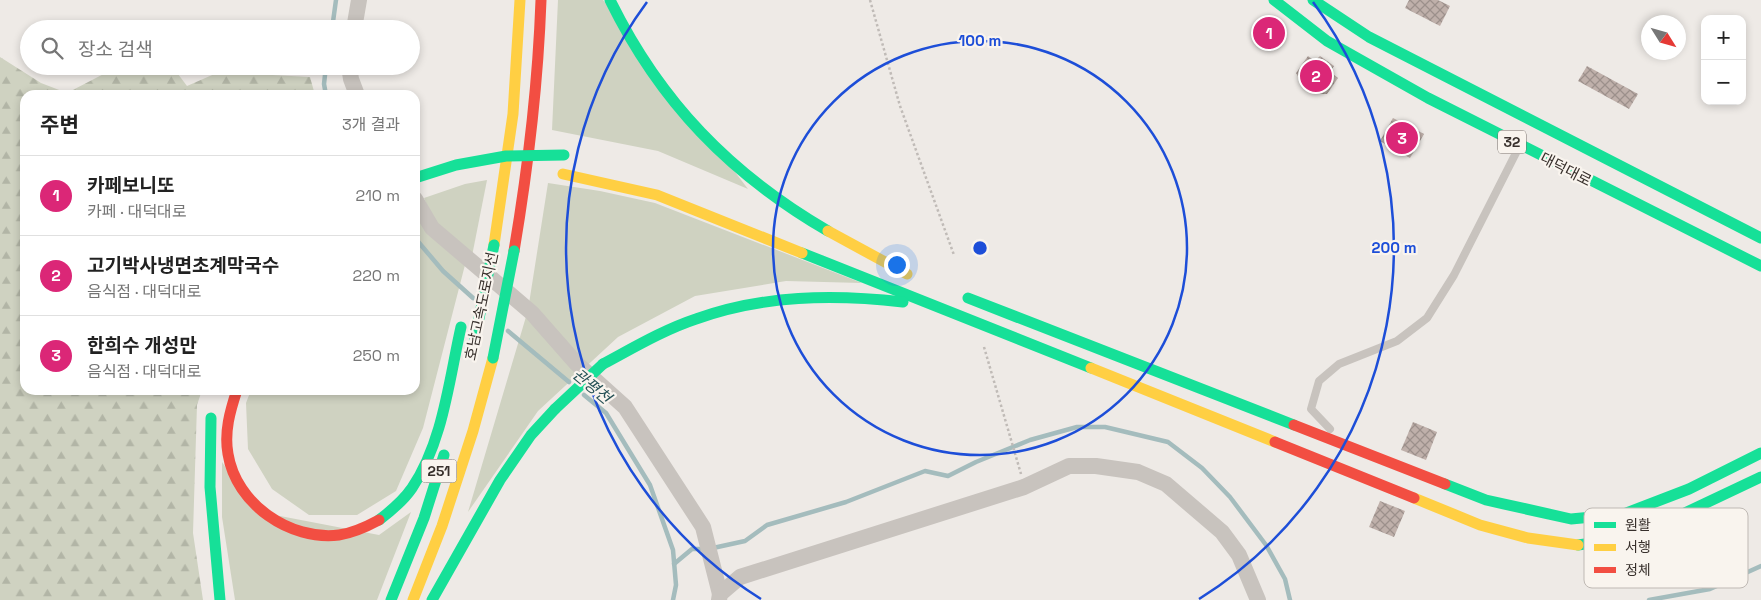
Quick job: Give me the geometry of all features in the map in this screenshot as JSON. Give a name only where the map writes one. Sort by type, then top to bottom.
[{"type":"main road","name":"호남고속도로지선","points":[[474,343],[494,245],[511,124],[520,0]]},
{"type":"main road","name":"호남고속도로지선","points":[[413,600],[445,517],[473,431],[493,358],[514,251],[534,120],[541,0]]},
{"type":"main road","points":[[610,0],[644,62],[677,105],[711,143],[738,168],[769,192],[859,249],[911,276],[826,243]]},
{"type":"main road","name":"대덕대로","points":[[1274,0],[1327,41],[1428,98],[1761,266]]},
{"type":"main road","name":"대덕대로","points":[[1313,0],[1370,38],[1761,238]]},
{"type":"main road","points":[[502,107],[516,71]]},
{"type":"main road","points":[[496,143],[490,173],[535,174]]},
{"type":"main road","points":[[420,176],[456,165],[506,156],[568,157]]},
{"type":"main road","points":[[558,174],[657,195],[958,314],[1480,525],[1528,538],[1584,544]]},
{"type":"main road","points":[[470,278],[476,249]]},
{"type":"main road","points":[[959,294],[1486,500],[1571,519],[1584,518]]},
{"type":"main road","points":[[432,600],[500,480],[531,435],[555,409],[603,364],[668,330],[695,319],[758,303],[826,298],[858,298],[919,304],[958,314]]},
{"type":"main road","points":[[235,395],[228,419],[227,450],[236,481],[247,497],[277,521],[304,532],[322,536],[356,532],[372,526],[398,506],[421,474],[440,414],[462,322]]},
{"type":"main road","points":[[214,404],[208,448],[211,516],[220,600]]},
{"type":"main road","name":"251","points":[[391,600],[424,518],[446,447]]},
{"type":"main road","points":[[1640,508],[1689,489],[1761,453]]},
{"type":"main road","points":[[1695,508],[1761,477]]},
{"type":"street","points":[[356,20],[359,0]]},
{"type":"street","points":[[349,75],[355,90]]},
{"type":"street","points":[[420,200],[432,228],[532,313],[576,363],[625,407],[704,527],[719,592],[740,577],[1024,487],[1069,466],[1096,466],[1138,472],[1166,484],[1198,510],[1222,532],[1238,555],[1258,600]]},
{"type":"lane","points":[[1346,445],[1311,409],[1319,381],[1339,364],[1397,341],[1427,318],[1454,275],[1520,145]]},
{"type":"path","points":[[870,0],[900,106],[954,254]]},
{"type":"path","points":[[983,342],[1021,474]]},
{"type":"green space","points":[[558,0],[603,0],[748,189],[658,151],[552,130]]},
{"type":"green space","points":[[0,57],[20,70],[20,75],[28,75],[41,83],[59,90],[20,90],[20,395],[200,395],[197,405],[193,533],[203,600],[0,600]]},
{"type":"green space","points":[[102,75],[179,75],[187,86],[212,75],[310,77],[314,90],[73,90]]},
{"type":"green space","points":[[487,180],[472,256],[435,225],[424,198],[465,184]]},
{"type":"green space","points":[[548,183],[600,191],[655,203],[862,283],[786,281],[695,296],[618,337],[538,411],[468,512],[528,310]]},
{"type":"green space","points":[[420,213],[466,261],[423,428],[396,491],[357,515],[309,515],[272,489],[248,449],[246,403],[249,395],[420,395]]},
{"type":"green space","points":[[222,462],[254,511],[379,535],[411,512],[377,600],[235,600],[222,517]]},
{"type":"building","points":[[1409,0],[1438,0],[1450,6],[1440,26],[1405,8]]},
{"type":"building","points":[[1262,17],[1286,35],[1276,49],[1252,31]]},
{"type":"building","points":[[1308,56],[1315,61],[1320,56],[1334,66],[1330,72],[1338,78],[1327,94],[1318,94],[1300,80],[1296,73]]},
{"type":"building","points":[[1587,66],[1638,94],[1629,109],[1578,81]]},
{"type":"building","points":[[1393,118],[1424,134],[1410,158],[1380,141]]},
{"type":"building","points":[[1413,422],[1437,432],[1426,460],[1401,450]]},
{"type":"building","points":[[1380,501],[1405,511],[1394,537],[1369,527]]},
{"type":"waterway","name":"관평천","points":[[333,20],[336,0]]},
{"type":"waterway","name":"관평천","points":[[325,75],[325,90]]},
{"type":"waterway","name":"관평천","points":[[420,244],[443,271],[473,298]]},
{"type":"waterway","name":"관평천","points":[[508,331],[569,382]]},
{"type":"waterway","name":"관평천","points":[[584,395],[606,413],[650,485],[673,550],[676,585],[673,600]]},
{"type":"waterway","points":[[713,548],[745,541],[767,525],[846,502],[925,471],[948,476],[976,462],[1030,440],[1077,427],[1105,427],[1168,442],[1202,468],[1230,497],[1266,545],[1285,579],[1290,600]]},
{"type":"waterway","points":[[674,564],[692,549],[705,549]]},
{"type":"waterway","points":[[1748,572],[1761,566]]},
{"type":"waterway","points":[[1649,600],[1712,588]]},
{"type":"traffic: fast","points":[[610,0],[651,71],[675,103],[701,132],[729,160],[760,185],[828,231]]},
{"type":"traffic: fast","points":[[1274,0],[1327,41],[1428,98],[1761,266]]},
{"type":"traffic: fast","points":[[1313,0],[1369,37],[1761,238]]},
{"type":"traffic: fast","points":[[420,176],[456,165],[506,156],[564,155]]},
{"type":"traffic: fast","points":[[475,338],[494,245]]},
{"type":"traffic: fast","points":[[493,358],[514,251]]},
{"type":"traffic: fast","points":[[802,253],[1091,368]]},
{"type":"traffic: fast","points":[[603,364],[684,323],[747,305],[798,298],[851,298],[903,302]]},
{"type":"traffic: fast","points":[[968,298],[1294,425]]},
{"type":"traffic: fast","points":[[379,520],[397,506],[412,488],[423,470],[444,410],[461,327]]},
{"type":"traffic: fast","points":[[555,409],[603,364]]},
{"type":"traffic: fast","points":[[432,600],[500,480],[531,435],[555,409]]},
{"type":"traffic: fast","points":[[211,418],[210,487],[220,600]]},
{"type":"traffic: fast","points":[[1640,508],[1689,489],[1761,453]]},
{"type":"traffic: fast","points":[[391,600],[424,518],[444,455]]},
{"type":"traffic: fast","points":[[1695,508],[1761,477]]},
{"type":"traffic: fast","points":[[1445,484],[1486,500],[1571,519],[1584,518]]},
{"type":"traffic: fast","points":[[1578,545],[1584,544]]},
{"type":"traffic: slow","points":[[494,245],[513,114],[520,0]]},
{"type":"traffic: slow","points":[[563,174],[657,195],[802,253]]},
{"type":"traffic: slow","points":[[828,231],[907,274]]},
{"type":"traffic: slow","points":[[413,600],[442,526],[473,431],[493,358]]},
{"type":"traffic: slow","points":[[1091,368],[1275,442]]},
{"type":"traffic: slow","points":[[1414,498],[1480,525],[1528,538],[1578,545]]},
{"type":"traffic: jam","points":[[514,251],[532,126],[541,0]]},
{"type":"traffic: jam","points":[[236,395],[227,430],[228,454],[233,472],[242,489],[268,516],[302,532],[320,535],[349,533],[379,520]]},
{"type":"traffic: jam","points":[[1294,425],[1445,484]]},
{"type":"traffic: jam","points":[[1275,442],[1414,498]]},
{"type":"place","name":"카페보니또","points":[[1269,33]]},
{"type":"place","name":"고기박사냉면초계막국수","points":[[1316,76]]},
{"type":"place","name":"한희수 개성만","points":[[1402,138]]}]
